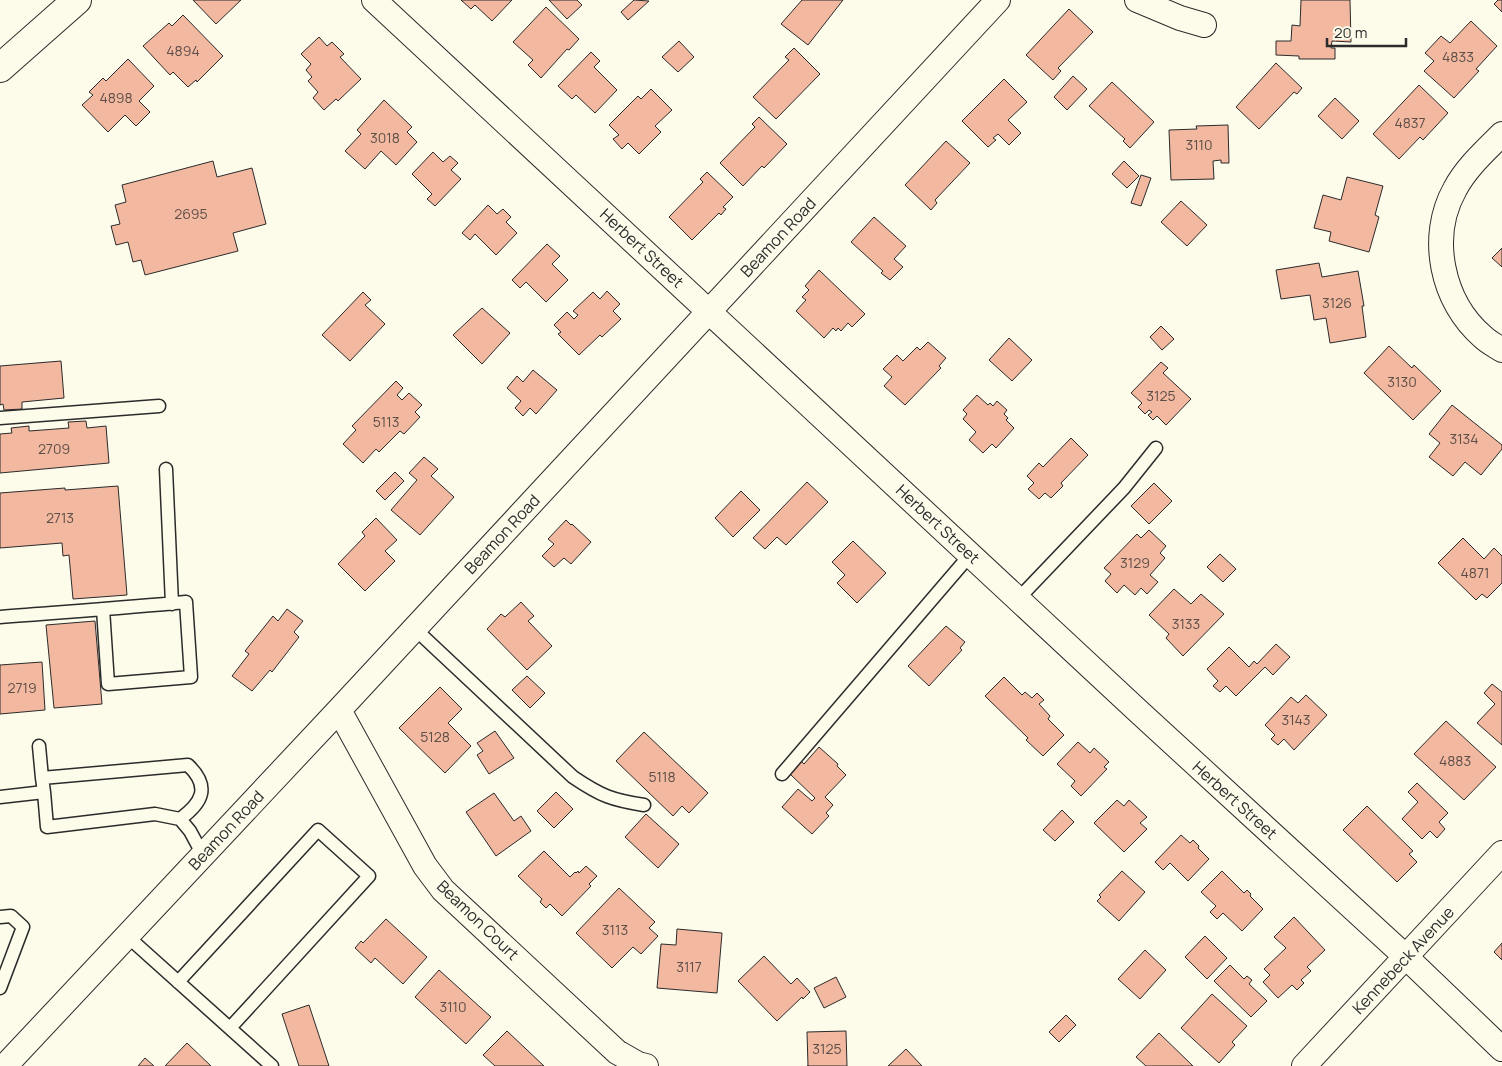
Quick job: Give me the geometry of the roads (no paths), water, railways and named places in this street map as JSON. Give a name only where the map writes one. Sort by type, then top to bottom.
[{"type":"street","points":[[0,68],[77,0]]},
{"type":"street","name":"Herbert Street","points":[[374,0],[710,311],[1138,712],[1406,957],[1502,1049]]},
{"type":"street","name":"Beamon Road","points":[[5,1066],[339,710],[998,0]]},
{"type":"street","points":[[1137,0],[1180,18],[1204,25]]},
{"type":"street","points":[[1502,134],[1470,168],[1454,190],[1444,215],[1440,242],[1443,269],[1451,295],[1465,318],[1483,337],[1502,350]]},
{"type":"street","name":"Beamon Court","points":[[339,710],[425,866],[443,890],[617,1052],[638,1064],[646,1066]]},
{"type":"street","name":"Kennebeck Avenue","points":[[1304,1066],[1502,853]]},
{"type":"lane","points":[[0,418],[159,406]]},
{"type":"lane","points":[[1018,599],[1124,488],[1156,448]]},
{"type":"lane","points":[[166,469],[172,604]]},
{"type":"lane","points":[[782,774],[970,555]]},
{"type":"lane","points":[[0,617],[186,602],[191,676],[108,684],[103,609]]},
{"type":"lane","points":[[414,628],[573,777],[596,793],[617,801],[644,805]]},
{"type":"lane","points":[[39,746],[47,827],[155,814],[180,819],[190,831],[203,855]]},
{"type":"lane","points":[[42,778],[188,766],[197,774],[202,790],[193,810],[180,819]]},
{"type":"lane","points":[[0,797],[44,792]]},
{"type":"lane","points":[[178,982],[318,830],[369,876],[230,1028]]},
{"type":"lane","points":[[0,917],[11,916],[23,927],[0,988]]},
{"type":"lane","points":[[128,936],[272,1066]]}]
